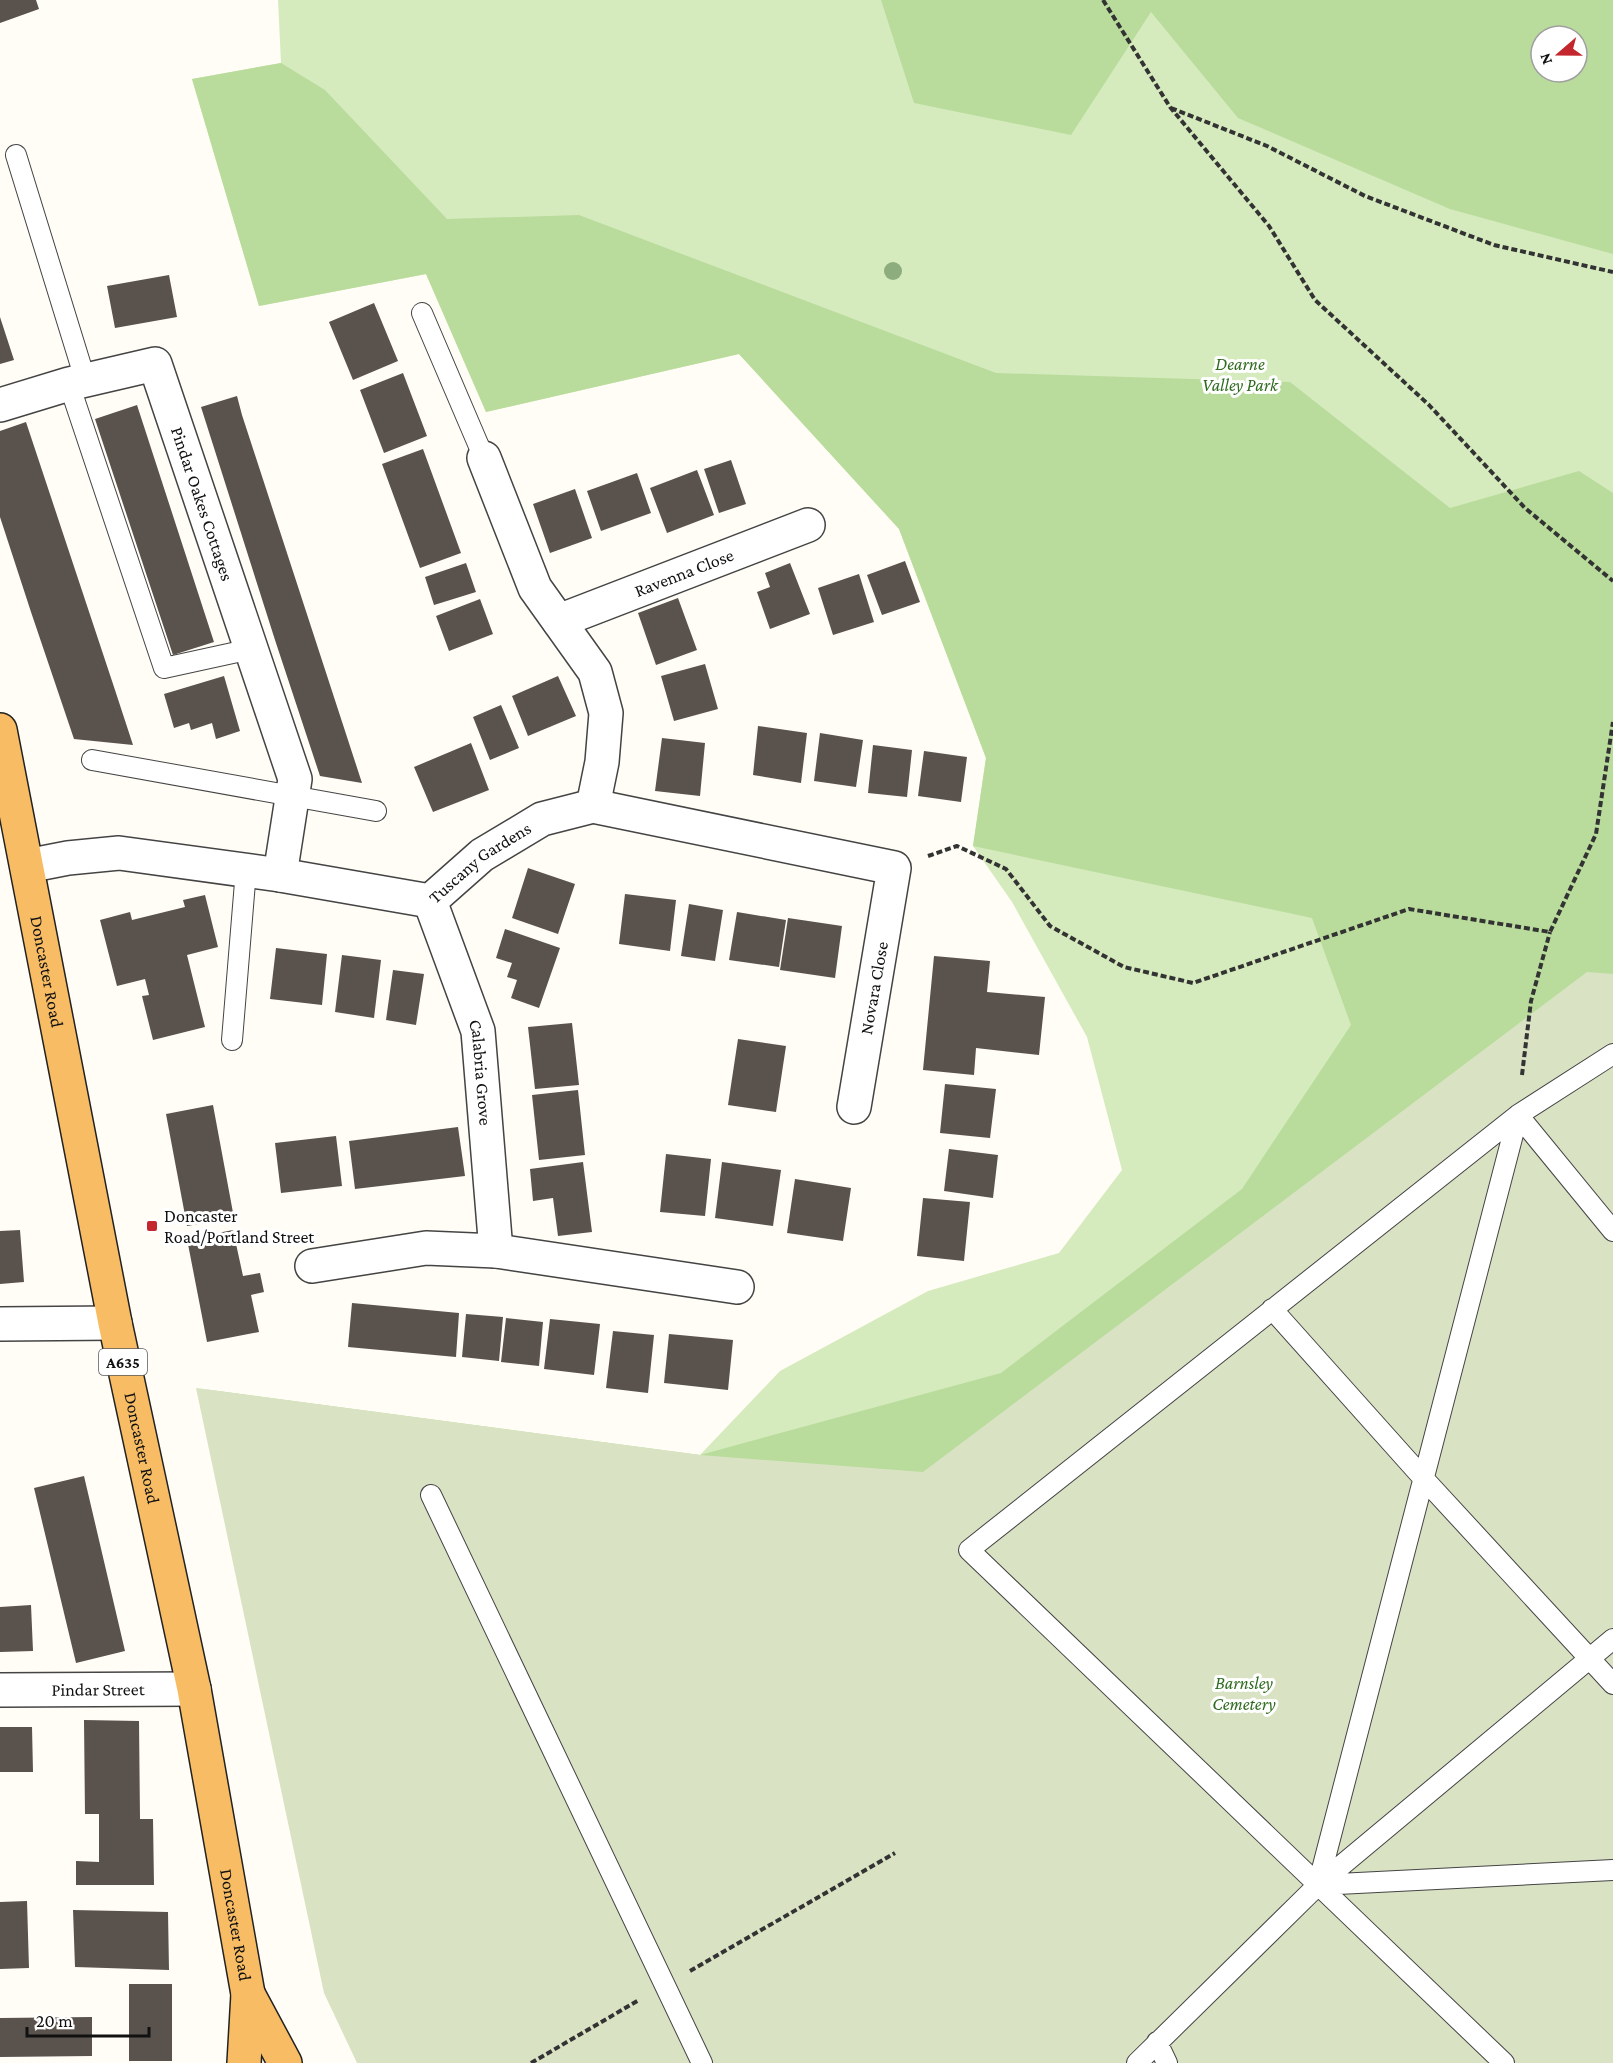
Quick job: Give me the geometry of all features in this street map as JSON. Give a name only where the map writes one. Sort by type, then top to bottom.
[{"type":"highway","name":"Doncaster Road","points":[[1,735],[115,1323],[194,1689],[248,1994],[244,2063]]},
{"type":"highway","points":[[248,1994],[285,2063]]},
{"type":"street","name":"Pindar Oakes Cottages","points":[[0,405],[77,382],[155,364],[295,779],[280,875]]},
{"type":"street","points":[[484,458],[536,588],[596,672],[606,713],[603,762],[593,806]]},
{"type":"street","name":"Ravenna Close","points":[[559,621],[808,525]]},
{"type":"street","name":"Tuscany Gardens","points":[[27,866],[68,858],[119,854],[280,875],[430,901],[482,855],[542,819],[593,806],[894,868]]},
{"type":"street","name":"Novara Close","points":[[854,1107],[894,868]]},
{"type":"street","name":"Calabria Grove","points":[[430,901],[478,1031],[496,1251]]},
{"type":"street","points":[[312,1266],[426,1248],[496,1251],[737,1287]]},
{"type":"street","points":[[0,1324],[115,1323]]},
{"type":"street","name":"Pindar Street","points":[[0,1690],[194,1689]]},
{"type":"lane","points":[[16,154],[77,382],[164,668],[251,649]]},
{"type":"lane","points":[[422,313],[484,458]]},
{"type":"lane","points":[[92,760],[376,811]]},
{"type":"lane","points":[[232,1040],[246,870]]},
{"type":"lane","points":[[1504,2063],[969,1550],[1518,1115],[1613,1054]]},
{"type":"lane","points":[[1518,1115],[1613,1230]]},
{"type":"lane","points":[[1318,1885],[1518,1115]]},
{"type":"lane","points":[[1272,1309],[1424,1479],[1613,1684]]},
{"type":"lane","points":[[432,1495],[702,2063]]},
{"type":"lane","points":[[1137,2063],[1318,1885],[1613,1639]]},
{"type":"lane","points":[[1318,1885],[1613,1870]]},
{"type":"lane","points":[[1157,2042],[1167,2063]]},
{"type":"path","points":[[1103,0],[1170,107],[1269,225],[1316,300],[1429,405],[1525,508],[1613,581]]},
{"type":"path","points":[[1170,107],[1267,146],[1365,196],[1494,245],[1613,272]]},
{"type":"path","points":[[1518,1115],[1531,1001],[1550,932],[1596,834],[1613,722]]},
{"type":"path","points":[[894,868],[957,846],[1006,869],[1050,926],[1124,967],[1193,983],[1409,909],[1550,932]]},
{"type":"path","points":[[531,2063],[895,1853]]},
{"type":"green space","name":"Dearne Valley Park","points":[[278,0],[1613,0],[1613,974],[923,1472],[700,1455],[780,1371],[928,1291],[1059,1253],[1122,1170],[1087,1037],[1012,902],[973,846],[986,758],[899,529],[739,354],[486,412],[426,274],[259,306],[192,79],[281,63]]},
{"type":"green space","points":[[881,0],[1613,0],[1613,254],[1450,209],[1238,118],[1151,12],[1071,135],[914,103]]},
{"type":"green space","points":[[281,63],[325,90],[447,219],[579,215],[996,373],[1290,382],[1450,508],[1579,471],[1613,493],[1613,1012],[980,1514],[196,1388],[700,1455],[1001,1373],[1242,1189],[1351,1025],[1312,918],[973,846],[986,758],[899,529],[739,354],[486,412],[426,274],[259,306],[192,79]]},
{"type":"green space","name":"Barnsley Cemetery","points":[[1587,972],[1613,974],[1613,2063],[357,2063],[324,1993],[196,1388],[700,1455],[923,1472]]},
{"type":"building","points":[[0,0],[36,0],[39,9],[0,23]]},
{"type":"building","points":[[169,275],[177,317],[115,328],[107,286]]},
{"type":"building","points":[[374,303],[398,361],[353,380],[329,322]]},
{"type":"building","points":[[0,317],[14,360],[0,364]]},
{"type":"building","points":[[403,373],[427,436],[384,453],[360,390]]},
{"type":"building","points":[[237,396],[362,783],[320,776],[275,640],[201,407]]},
{"type":"building","points":[[137,405],[214,642],[173,655],[95,419]]},
{"type":"building","points":[[26,422],[133,745],[74,739],[31,612],[0,517],[0,431]]},
{"type":"building","points":[[423,449],[461,553],[420,568],[382,464]]},
{"type":"building","points":[[731,460],[746,504],[719,513],[704,469]]},
{"type":"building","points":[[697,470],[714,515],[667,533],[650,488]]},
{"type":"building","points":[[637,473],[651,513],[601,531],[587,491]]},
{"type":"building","points":[[575,489],[592,538],[550,553],[533,504]]},
{"type":"building","points":[[905,561],[920,602],[882,615],[867,575]]},
{"type":"building","points":[[466,563],[476,592],[434,605],[425,577]]},
{"type":"building","points":[[790,563],[810,614],[770,629],[757,592],[770,587],[765,573]]},
{"type":"building","points":[[859,574],[874,622],[833,635],[818,588]]},
{"type":"building","points":[[678,598],[697,650],[656,665],[638,613]]},
{"type":"building","points":[[480,599],[493,634],[449,651],[436,616]]},
{"type":"building","points":[[705,664],[718,709],[674,721],[661,676]]},
{"type":"building","points":[[224,676],[240,731],[216,739],[212,723],[191,730],[189,723],[174,728],[164,694]]},
{"type":"building","points":[[558,676],[576,716],[528,736],[512,696]]},
{"type":"building","points":[[501,705],[519,748],[490,760],[473,717]]},
{"type":"building","points":[[758,726],[807,733],[801,783],[753,775]]},
{"type":"building","points":[[820,733],[863,740],[856,787],[814,781]]},
{"type":"building","points":[[662,738],[705,743],[700,796],[655,791]]},
{"type":"building","points":[[471,743],[489,790],[433,812],[414,767]]},
{"type":"building","points":[[873,745],[912,750],[907,797],[868,793]]},
{"type":"building","points":[[924,751],[967,757],[961,802],[918,796]]},
{"type":"building","points":[[528,868],[575,884],[558,934],[512,918]]},
{"type":"building","points":[[625,894],[676,900],[670,951],[619,944]]},
{"type":"building","points":[[205,895],[218,947],[187,955],[205,1027],[153,1040],[142,996],[149,995],[145,979],[117,986],[100,920],[130,912],[132,920],[185,907],[183,900]]},
{"type":"building","points":[[689,904],[723,910],[715,961],[681,956]]},
{"type":"building","points":[[737,912],[786,920],[779,967],[729,960]]},
{"type":"building","points":[[788,918],[842,926],[835,978],[780,970]]},
{"type":"building","points":[[505,929],[560,948],[539,1008],[511,998],[517,980],[507,977],[512,963],[496,958]]},
{"type":"building","points":[[276,948],[327,954],[322,1005],[270,999]]},
{"type":"building","points":[[342,955],[381,960],[374,1018],[335,1012]]},
{"type":"building","points":[[934,956],[990,961],[987,992],[1045,997],[1039,1055],[976,1048],[974,1075],[923,1070]]},
{"type":"building","points":[[393,970],[424,974],[416,1025],[386,1020]]},
{"type":"building","points":[[572,1023],[579,1085],[535,1089],[528,1027]]},
{"type":"building","points":[[738,1039],[786,1046],[776,1112],[728,1105]]},
{"type":"building","points":[[945,1084],[996,1089],[990,1138],[940,1133]]},
{"type":"building","points":[[578,1090],[585,1155],[539,1160],[532,1095]]},
{"type":"building","points":[[213,1105],[234,1218],[187,1226],[166,1114]]},
{"type":"building","points":[[458,1127],[465,1176],[355,1189],[349,1141]]},
{"type":"building","points":[[336,1136],[342,1186],[281,1193],[275,1143]]},
{"type":"building","points":[[949,1149],[998,1155],[993,1198],[944,1191]]},
{"type":"building","points":[[666,1154],[711,1159],[705,1216],[660,1212]]},
{"type":"building","points":[[583,1162],[592,1232],[558,1236],[553,1198],[533,1201],[530,1169]]},
{"type":"building","points":[[722,1162],[781,1170],[773,1226],[715,1218]]},
{"type":"building","points":[[795,1179],[851,1188],[843,1241],[787,1233]]},
{"type":"building","points":[[923,1198],[970,1202],[964,1261],[917,1256]]},
{"type":"building","points":[[20,1230],[24,1282],[0,1284],[0,1231]]},
{"type":"building","points":[[233,1230],[243,1276],[260,1273],[264,1292],[251,1295],[259,1332],[207,1342],[187,1239]]},
{"type":"building","points":[[352,1303],[459,1313],[456,1357],[348,1347]]},
{"type":"building","points":[[466,1314],[503,1317],[499,1361],[462,1357]]},
{"type":"building","points":[[506,1318],[543,1322],[539,1366],[501,1362]]},
{"type":"building","points":[[550,1319],[600,1324],[594,1375],[544,1369]]},
{"type":"building","points":[[613,1331],[654,1335],[648,1393],[606,1388]]},
{"type":"building","points":[[669,1334],[733,1340],[728,1390],[664,1383]]},
{"type":"building","points":[[84,1476],[125,1651],[76,1663],[34,1488]]},
{"type":"building","points":[[31,1605],[33,1651],[0,1652],[0,1607]]},
{"type":"building","points":[[84,1720],[139,1721],[140,1819],[153,1819],[154,1885],[76,1885],[76,1861],[99,1862],[99,1814],[85,1814]]},
{"type":"building","points":[[0,1727],[32,1727],[33,1772],[0,1772]]},
{"type":"building","points":[[27,1901],[29,1968],[0,1969],[0,1902]]},
{"type":"building","points":[[73,1910],[168,1912],[169,1970],[75,1967]]},
{"type":"building","points":[[129,1984],[172,1984],[172,2061],[129,2061]]},
{"type":"building","points":[[92,2017],[92,2056],[0,2057],[0,2018]]},
{"type":"place","name":"Doncaster Road/Portland Street","points":[[152,1226]]}]
